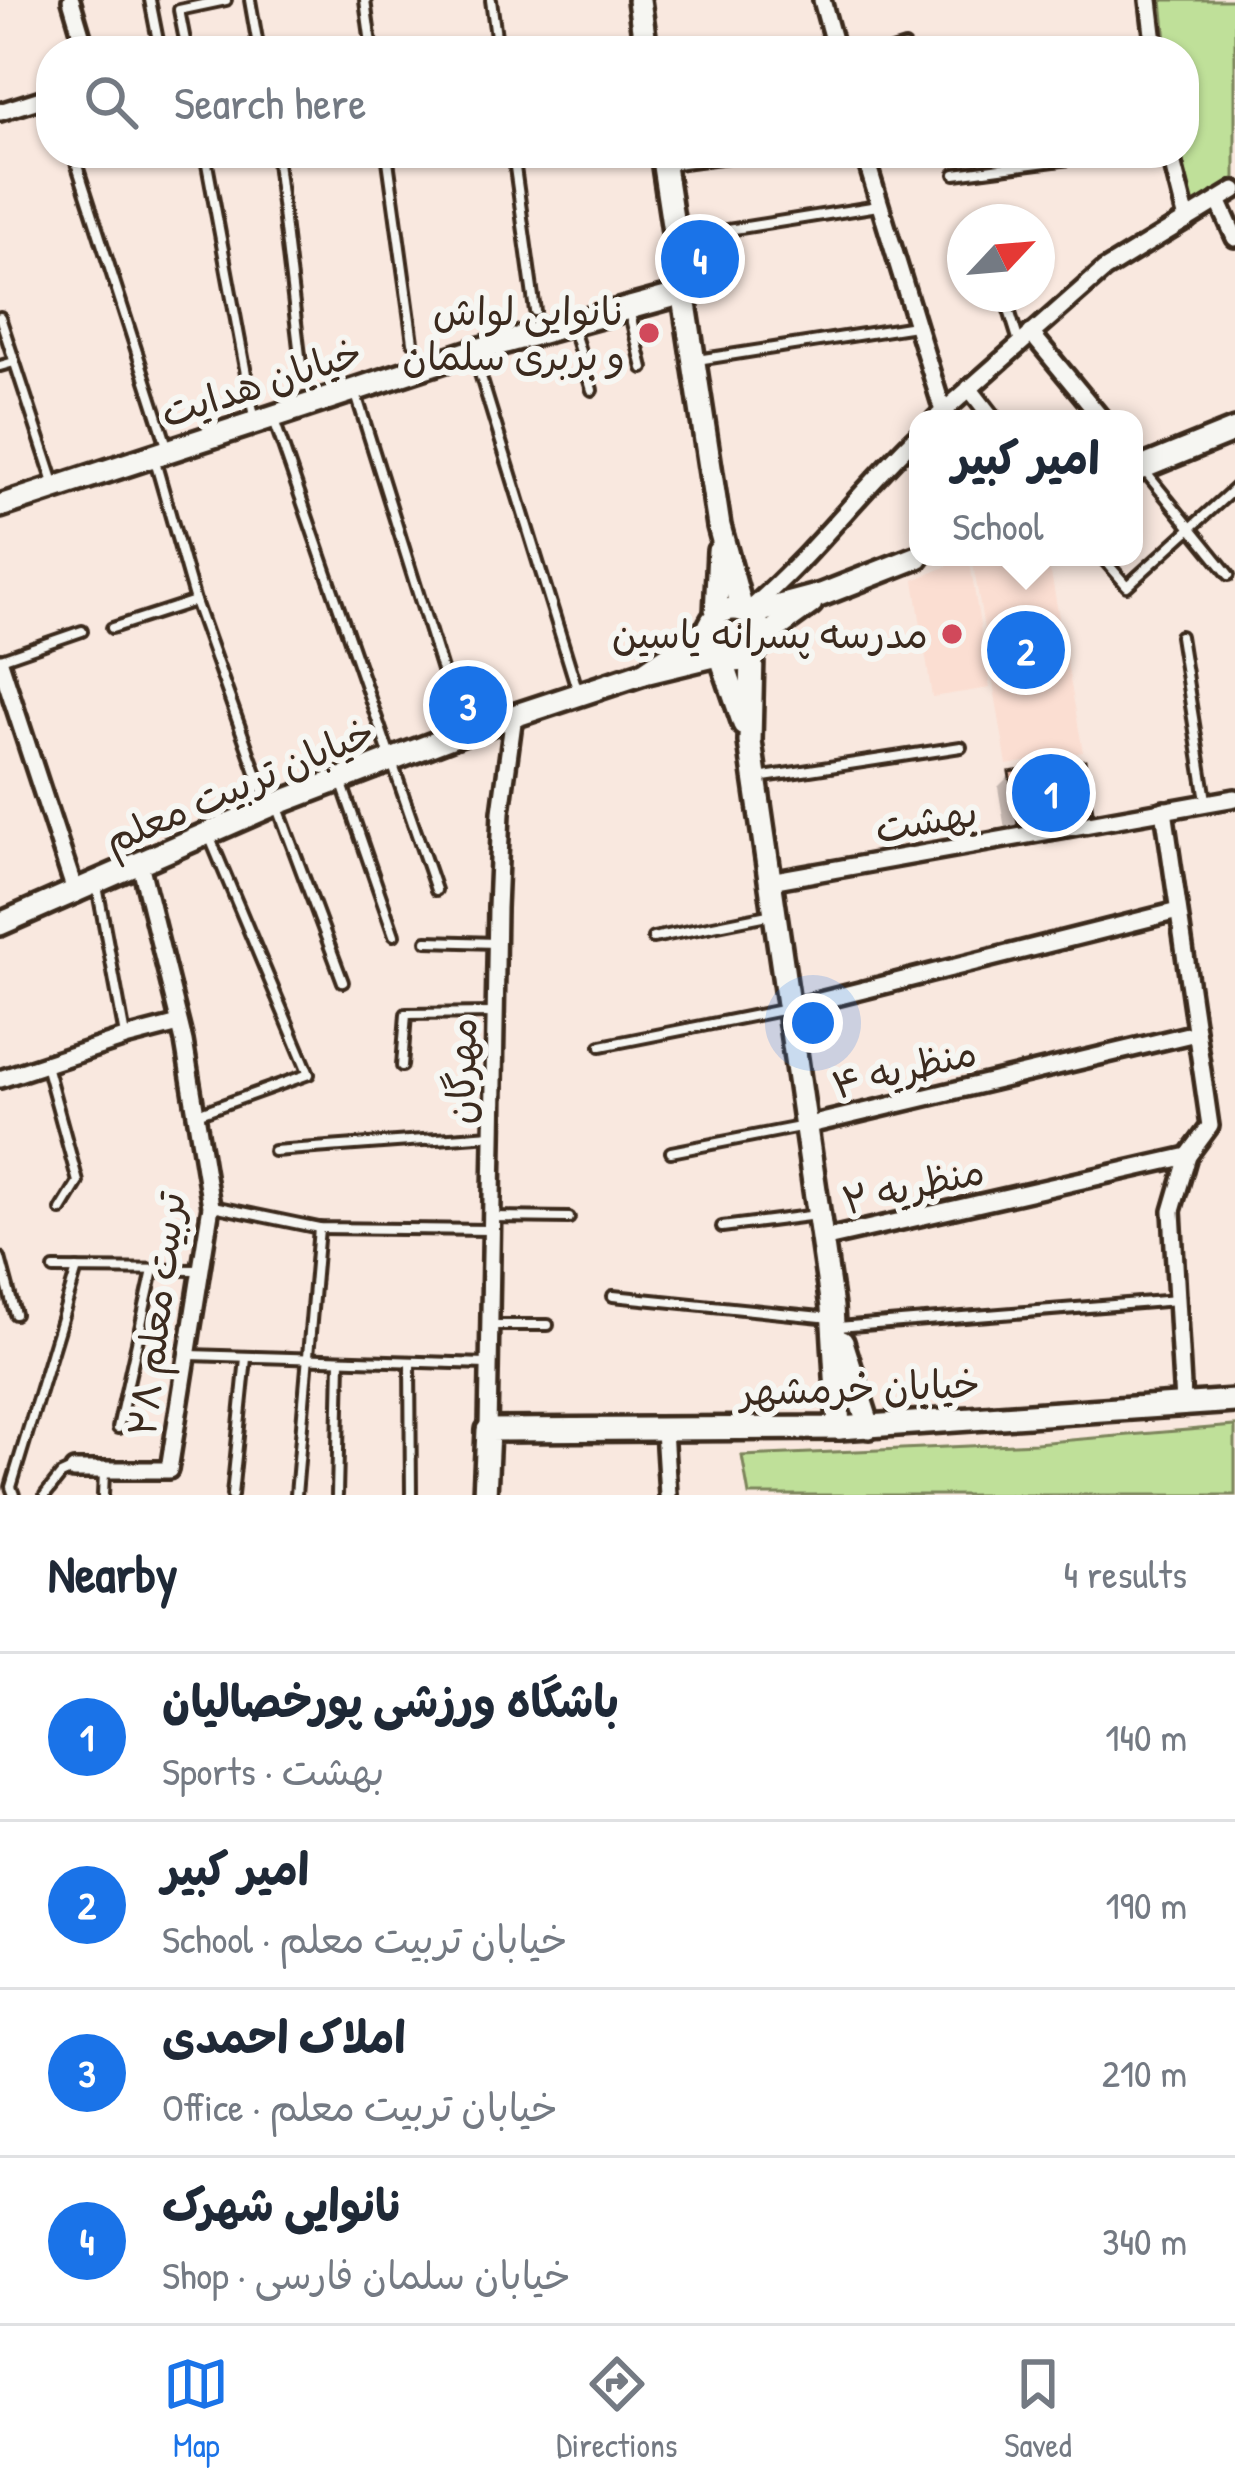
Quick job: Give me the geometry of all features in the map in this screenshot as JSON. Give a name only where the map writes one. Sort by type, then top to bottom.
[{"type":"street","points":[[71,0],[82,36]]},
{"type":"street","points":[[639,0],[644,36]]},
{"type":"street","points":[[821,0],[832,36]]},
{"type":"street","points":[[1149,0],[1153,36]]},
{"type":"street","points":[[0,112],[36,101]]},
{"type":"street","points":[[664,168],[719,526],[746,612],[758,624],[750,742]]},
{"type":"street","points":[[868,168],[938,410]]},
{"type":"street","points":[[1174,168],[1187,220]]},
{"type":"street","points":[[945,410],[1104,270],[1235,190]]},
{"type":"street","points":[[1218,200],[1235,238]]},
{"type":"street","name":"خیابان هدایت","points":[[0,506],[473,351],[684,293]]},
{"type":"street","points":[[1025,338],[1093,410]]},
{"type":"street","points":[[969,388],[985,410]]},
{"type":"street","points":[[1143,464],[1235,430]]},
{"type":"street","points":[[746,612],[795,571],[866,486],[909,444]]},
{"type":"street","points":[[719,526],[710,646],[720,656],[750,742],[834,1317],[838,1428]]},
{"type":"street","points":[[644,674],[731,609],[746,612],[821,595],[909,561]]},
{"type":"street","points":[[644,674],[720,656],[737,661],[821,595]]},
{"type":"street","points":[[0,661],[86,889]]},
{"type":"street","name":"خیابان تربیت معلم","points":[[0,924],[341,779],[461,733],[644,674]]},
{"type":"street","name":"مهرگان","points":[[488,1430],[496,943],[501,812],[514,715]]},
{"type":"street","name":"بهشت","points":[[770,881],[1235,798]]},
{"type":"street","points":[[1164,810],[1210,1126],[1188,1156],[1172,1210],[1183,1404]]},
{"type":"street","name":"تربیت معلم ۲۸","points":[[74,1470],[169,1470],[212,1205],[179,1024],[140,863]]},
{"type":"street","points":[[788,1009],[1178,911]]},
{"type":"street","points":[[0,1079],[179,1024]]},
{"type":"street","name":"منظریه ۴","points":[[806,1126],[1196,1033]]},
{"type":"street","name":"منظریه ۲","points":[[822,1239],[1188,1156]]},
{"type":"street","points":[[834,1317],[869,1427]]},
{"type":"street","name":"خیابان خرمشهر","points":[[488,1430],[869,1427],[1235,1400]]},
{"type":"street","points":[[485,1495],[488,1430]]},
{"type":"street","points":[[664,1430],[668,1495]]},
{"type":"lane","points":[[150,0],[157,36]]},
{"type":"lane","points":[[184,36],[179,10],[226,0]]},
{"type":"lane","points":[[250,0],[256,36]]},
{"type":"lane","points":[[364,0],[370,36]]},
{"type":"lane","points":[[491,0],[496,36]]},
{"type":"lane","points":[[78,168],[161,452],[196,601],[343,982]]},
{"type":"lane","points":[[209,168],[264,418],[436,890]]},
{"type":"lane","points":[[278,168],[302,373]]},
{"type":"lane","points":[[389,168],[413,342]]},
{"type":"lane","points":[[515,168],[536,311]]},
{"type":"lane","points":[[955,174],[1001,168]]},
{"type":"lane","points":[[675,239],[878,206]]},
{"type":"lane","points":[[629,308],[643,368]]},
{"type":"lane","points":[[1013,312],[1025,338]]},
{"type":"lane","points":[[0,317],[55,486]]},
{"type":"lane","points":[[572,324],[592,391]]},
{"type":"lane","points":[[694,361],[915,326]]},
{"type":"lane","points":[[473,351],[579,694]]},
{"type":"lane","points":[[0,366],[14,362]]},
{"type":"lane","points":[[354,389],[461,733]]},
{"type":"lane","points":[[1143,473],[1228,575]]},
{"type":"lane","points":[[1109,566],[1126,586],[1235,488]]},
{"type":"lane","points":[[112,628],[196,601]]},
{"type":"lane","points":[[0,661],[82,631]]},
{"type":"lane","points":[[1180,636],[1206,802]]},
{"type":"lane","points":[[755,778],[961,747]]},
{"type":"lane","points":[[341,779],[394,935]]},
{"type":"lane","points":[[196,1115],[309,1074],[208,834]]},
{"type":"lane","points":[[86,889],[125,1037]]},
{"type":"lane","points":[[653,938],[775,914]]},
{"type":"lane","points":[[428,941],[496,943]]},
{"type":"lane","points":[[601,1046],[788,1009]]},
{"type":"lane","points":[[402,1066],[406,1014],[495,1013]]},
{"type":"lane","points":[[46,1063],[79,1182],[61,1210]]},
{"type":"lane","points":[[671,1152],[806,1126]]},
{"type":"lane","points":[[274,1151],[493,1134]]},
{"type":"lane","points":[[212,1205],[319,1228],[569,1219]]},
{"type":"lane","points":[[722,1227],[818,1215]]},
{"type":"lane","points":[[296,1495],[319,1228]]},
{"type":"lane","points":[[0,1258],[15,1314]]},
{"type":"lane","points":[[54,1269],[201,1270]]},
{"type":"lane","points":[[14,1495],[10,1487],[77,1269]]},
{"type":"lane","points":[[118,1428],[153,1270]]},
{"type":"lane","points":[[613,1296],[834,1317],[1177,1300]]},
{"type":"lane","points":[[490,1325],[548,1325]]},
{"type":"lane","points":[[189,1354],[489,1364]]},
{"type":"lane","points":[[232,1495],[246,1358]]},
{"type":"lane","points":[[337,1495],[340,1361]]},
{"type":"lane","points":[[410,1363],[411,1495]]},
{"type":"lane","points":[[103,1495],[104,1468]]},
{"type":"lane","points":[[45,1495],[61,1475],[74,1470]]},
{"type":"shaded area","name":"مدرسه پسرانه یاسین","points":[[947,566],[970,566],[990,688],[932,697],[914,580]]},
{"type":"shaded area","points":[[974,566],[1044,566],[1051,573],[1083,752],[1007,765]]},
{"type":"green space","points":[[1162,0],[1235,0],[1235,178],[1193,207],[1184,168],[1199,168],[1199,36],[1166,36]]},
{"type":"green space","points":[[1235,1426],[1235,1495],[749,1495],[742,1456],[1036,1443]]},
{"type":"building","points":[[1085,760],[1093,811],[1018,824],[1009,772]]},
{"type":"place","name":"نانوایی شهرک","points":[[700,259]]},
{"type":"place","name":"نانوایی لواش و بربری سلمان","points":[[649,333]]},
{"type":"place","name":"مدرسه پسرانه یاسین","points":[[952,634]]},
{"type":"place","name":"امیر کبیر","points":[[1026,650]]},
{"type":"place","name":"املاک احمدی","points":[[468,705]]},
{"type":"place","name":"باشگاه ورزشی پورخصالیان","points":[[1051,793]]}]
